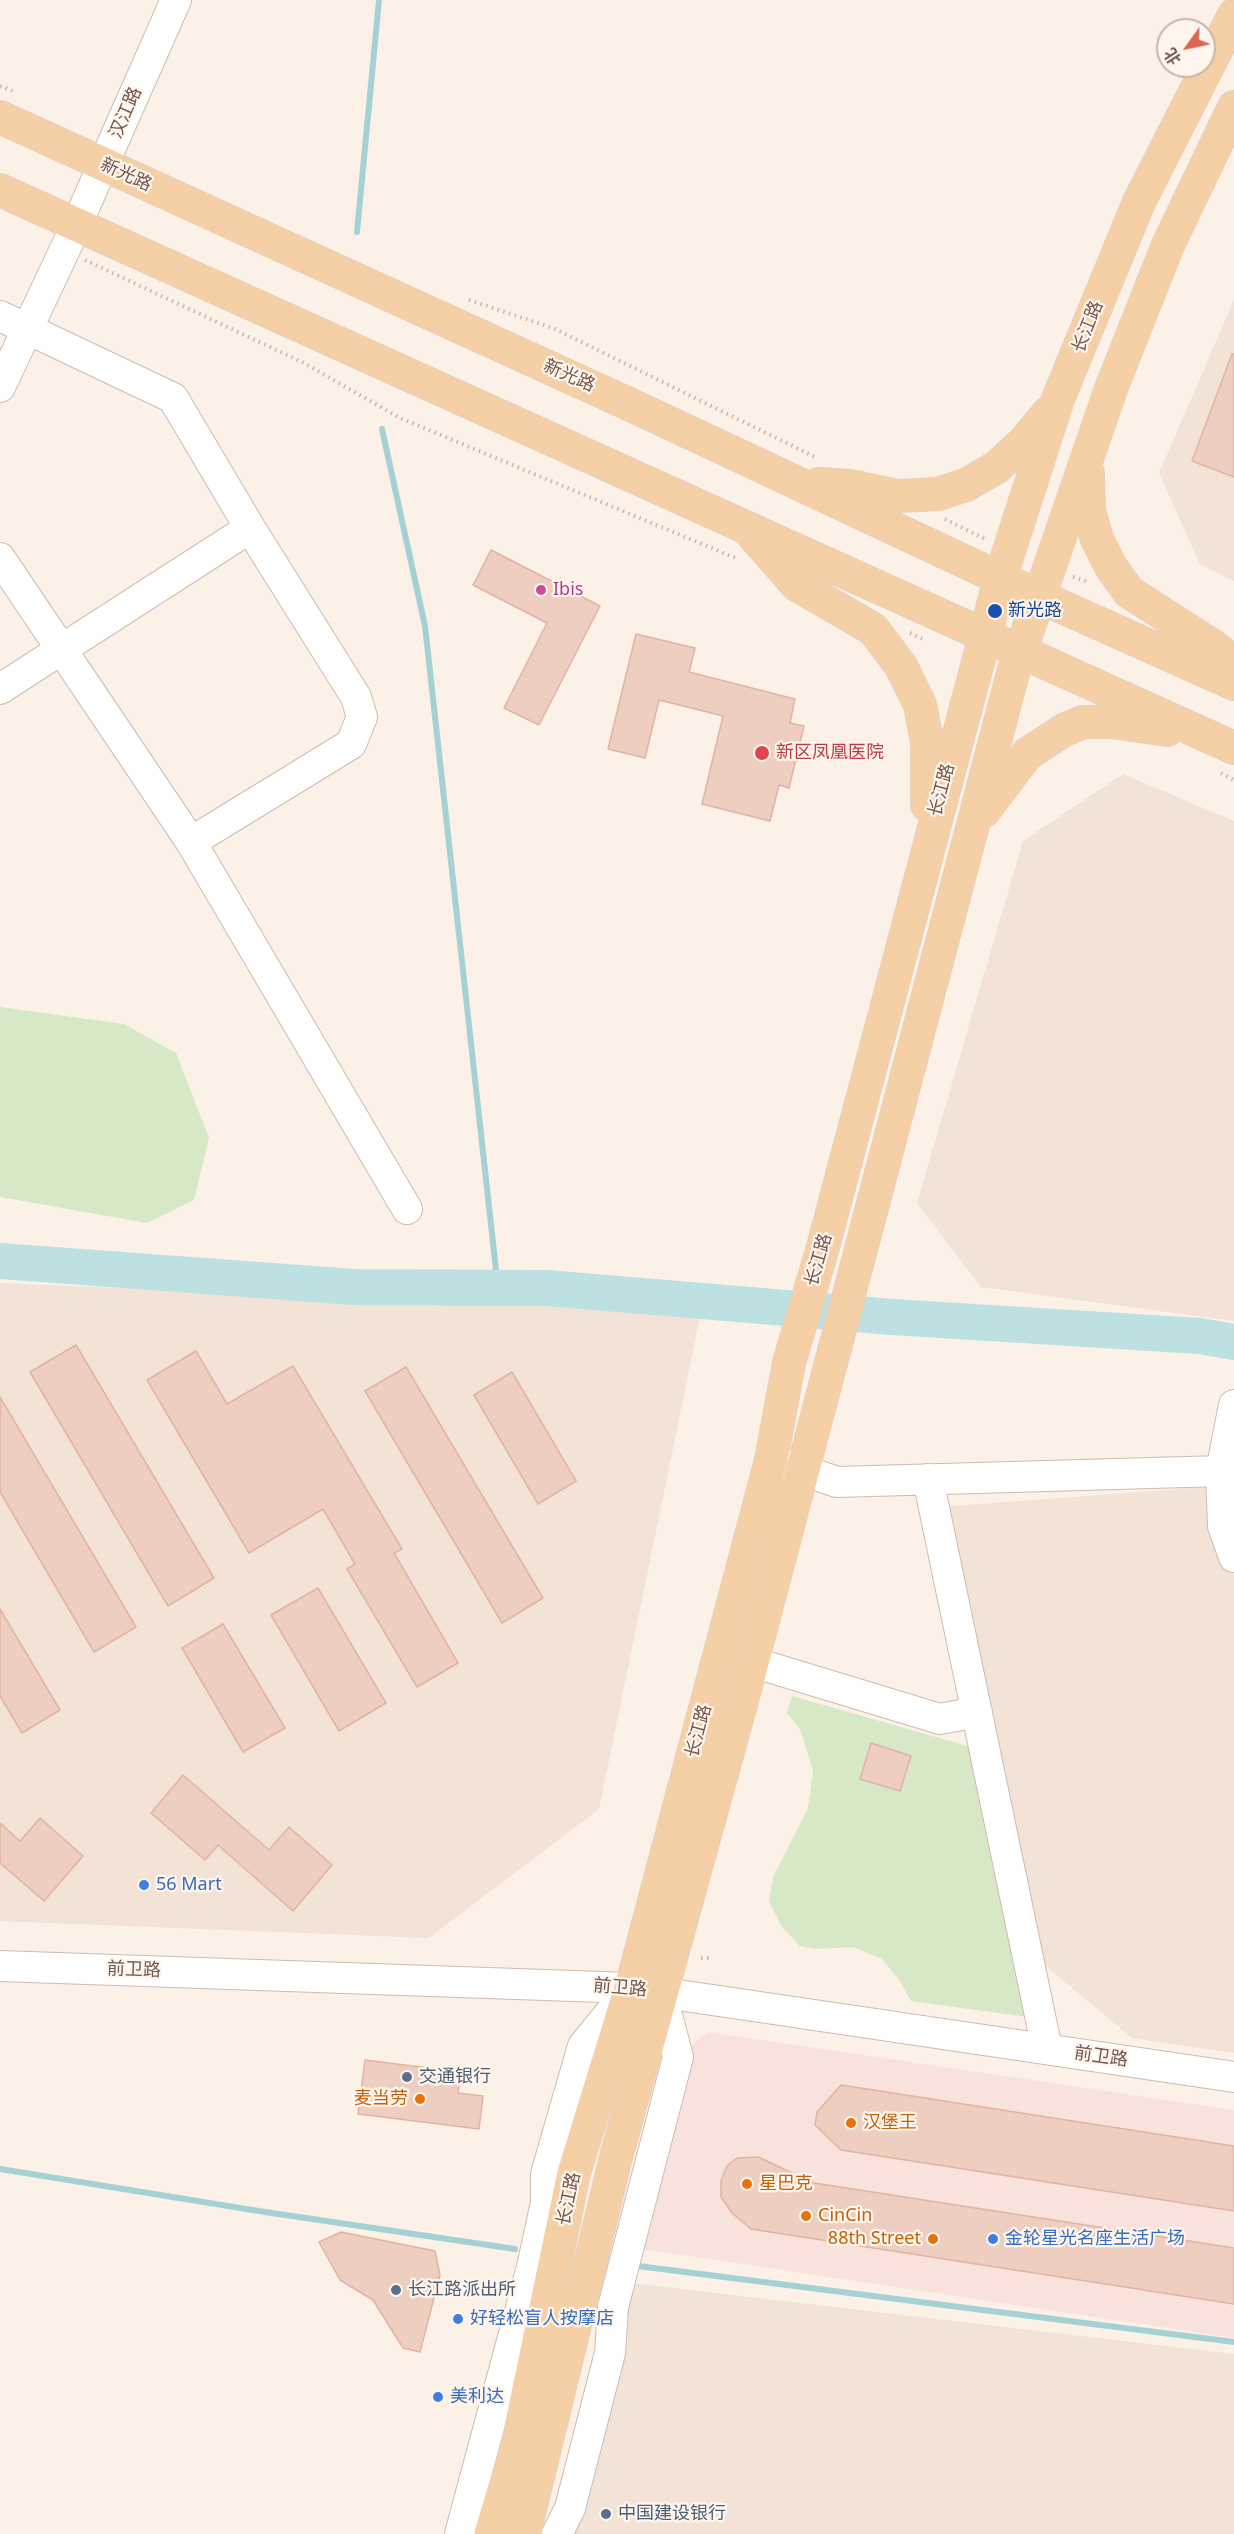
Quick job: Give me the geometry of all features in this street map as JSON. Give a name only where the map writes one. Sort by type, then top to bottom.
[{"type":"main road","name":"长江路","points":[[524,2534],[616,2157],[646,1990],[771,1460],[789,1363],[823,1247],[983,635],[1058,399],[1139,202],[1234,15]]},
{"type":"main road","name":"新光路","points":[[10,106],[103,164],[795,482],[1005,565],[1234,684]]},
{"type":"main road","name":"长江路","points":[[491,2534],[517,2447],[574,2173],[646,1990],[752,1662],[1019,651],[1087,458],[1168,245],[1234,107]]},
{"type":"main road","points":[[0,190],[70,238],[746,527],[1202,734],[1225,759]]},
{"type":"main road","points":[[795,482],[851,486],[897,496],[938,494],[966,485],[1004,461],[1024,442],[1058,399]]},
{"type":"main road","points":[[1087,458],[1089,511],[1097,539],[1111,567],[1130,592],[1216,648],[1234,663]]},
{"type":"main road","points":[[746,527],[797,585],[873,629],[901,666],[920,705],[927,741],[925,781],[930,836]]},
{"type":"main road","points":[[967,841],[987,805],[1027,754],[1064,730],[1083,722],[1112,722],[1202,734]]},
{"type":"street","name":"汉江路","points":[[0,387],[70,238],[176,0]]},
{"type":"street","points":[[0,316],[173,398],[250,528],[356,697],[362,717],[351,744],[191,842]]},
{"type":"street","points":[[0,689],[250,528]]},
{"type":"street","points":[[0,558],[191,842],[407,1209]]},
{"type":"street","points":[[1234,1405],[1221,1471],[1223,1526],[1234,1557]]},
{"type":"street","points":[[771,1460],[837,1482],[1221,1471]]},
{"type":"street","points":[[928,1479],[1047,2049]]},
{"type":"street","points":[[752,1662],[940,1719],[977,1712]]},
{"type":"street","name":"前卫路","points":[[0,1966],[646,1990],[1234,2077]]},
{"type":"street","points":[[460,2534],[532,2267],[546,2203],[546,2174],[583,2046],[646,1990],[678,2057],[616,2296],[610,2353],[573,2497],[556,2534]]},
{"type":"path","points":[[0,86],[10,106]]},
{"type":"path","points":[[70,238],[303,362],[400,418],[745,562]]},
{"type":"path","name":"新光路","points":[[459,297],[553,328],[825,462]]},
{"type":"path","points":[[938,516],[1005,565]]},
{"type":"path","points":[[1042,584],[1130,592]]},
{"type":"path","points":[[905,631],[927,640]]},
{"type":"path","points":[[1225,759],[1234,780]]},
{"type":"path","points":[[701,1958],[713,1958]]},
{"type":"shaded area","points":[[1234,300],[1234,581],[1200,564],[1159,473]]},
{"type":"shaded area","points":[[1123,774],[1234,821],[1234,1321],[981,1287],[917,1203],[1023,841]]},
{"type":"shaded area","points":[[0,1283],[701,1312],[599,1809],[429,1938],[0,1921]]},
{"type":"shaded area","points":[[1234,1485],[1234,2053],[1132,2038],[1042,1963],[939,1507]]},
{"type":"shaded area","points":[[708,2032],[1234,2110],[1234,2338],[636,2248],[684,2051]]},
{"type":"shaded area","points":[[631,2283],[1234,2354],[1234,2534],[569,2534]]},
{"type":"green space","points":[[0,1007],[124,1024],[176,1053],[209,1138],[194,1200],[147,1223],[0,1197]]},
{"type":"green space","points":[[792,1696],[978,1749],[1028,2017],[911,2001],[900,1981],[882,1959],[853,1947],[815,1949],[800,1946],[782,1927],[769,1901],[773,1877],[808,1808],[813,1771],[800,1729],[787,1713]]},
{"type":"building","points":[[1232,354],[1234,354],[1234,477],[1192,461]]},
{"type":"building","points":[[491,550],[600,606],[539,725],[504,708],[547,623],[473,585]]},
{"type":"building","points":[[636,634],[695,648],[689,672],[795,699],[790,723],[804,726],[789,788],[779,785],[770,821],[702,804],[723,716],[659,700],[645,758],[608,749]]},
{"type":"building","points":[[76,1345],[214,1578],[168,1606],[30,1372]]},
{"type":"building","points":[[196,1351],[227,1404],[293,1366],[402,1549],[394,1553],[458,1663],[417,1687],[347,1569],[355,1564],[323,1509],[249,1553],[147,1380]]},
{"type":"building","points":[[406,1367],[543,1598],[502,1623],[365,1391]]},
{"type":"building","points":[[512,1372],[576,1481],[538,1504],[474,1395]]},
{"type":"building","points":[[0,1397],[136,1627],[94,1652],[0,1492]]},
{"type":"building","points":[[318,1588],[386,1703],[339,1731],[271,1615]]},
{"type":"building","points":[[0,1609],[60,1710],[22,1733],[0,1696]]},
{"type":"building","points":[[223,1624],[285,1728],[243,1752],[182,1648]]},
{"type":"building","points":[[871,1743],[911,1756],[900,1791],[860,1779]]},
{"type":"building","points":[[183,1775],[269,1850],[289,1827],[332,1865],[293,1911],[218,1845],[205,1860],[151,1813]]},
{"type":"building","points":[[40,1818],[83,1856],[44,1901],[0,1863],[0,1823],[20,1841]]},
{"type":"building","points":[[365,2060],[461,2072],[458,2093],[483,2096],[479,2129],[358,2114]]},
{"type":"building","name":"金轮星光名座生活广场","points":[[841,2085],[1234,2146],[1234,2211],[841,2150],[815,2125],[817,2112]]},
{"type":"building","name":"金轮星光名座生活广场","points":[[758,2157],[814,2183],[1234,2248],[1234,2304],[751,2229],[732,2213],[721,2197],[721,2181],[727,2166],[737,2158]]},
{"type":"building","name":"长江路派出所","points":[[341,2232],[435,2251],[440,2275],[420,2352],[403,2348],[373,2300],[340,2280],[319,2242]]},
{"type":"waterway","points":[[357,232],[379,0]]},
{"type":"waterway","points":[[382,429],[425,626],[498,1288]]},
{"type":"waterway","points":[[0,1261],[354,1287],[546,1288],[893,1317],[1200,1336],[1234,1342]]},
{"type":"waterway","points":[[0,2169],[265,2212],[515,2249]]},
{"type":"waterway","points":[[638,2266],[1234,2342]]},
{"type":"place","name":"Ibis","points":[[541,590]]},
{"type":"place","name":"新光路","points":[[995,611]]},
{"type":"place","name":"新区凤凰医院","points":[[762,753]]},
{"type":"place","name":"56 Mart","points":[[144,1885]]},
{"type":"place","name":"交通银行","points":[[407,2077]]},
{"type":"place","name":"麦当劳","points":[[420,2099]]},
{"type":"place","name":"汉堡王","points":[[851,2123]]},
{"type":"place","name":"星巴克","points":[[747,2184]]},
{"type":"place","name":"CinCin","points":[[806,2216]]},
{"type":"place","name":"88th Street","points":[[933,2239]]},
{"type":"place","name":"金轮星光名座生活广场","points":[[993,2239]]},
{"type":"place","name":"长江路派出所","points":[[396,2290]]},
{"type":"place","name":"好轻松盲人按摩店","points":[[458,2319]]},
{"type":"place","name":"美利达","points":[[438,2397]]},
{"type":"place","name":"中国建设银行","points":[[606,2514]]}]
